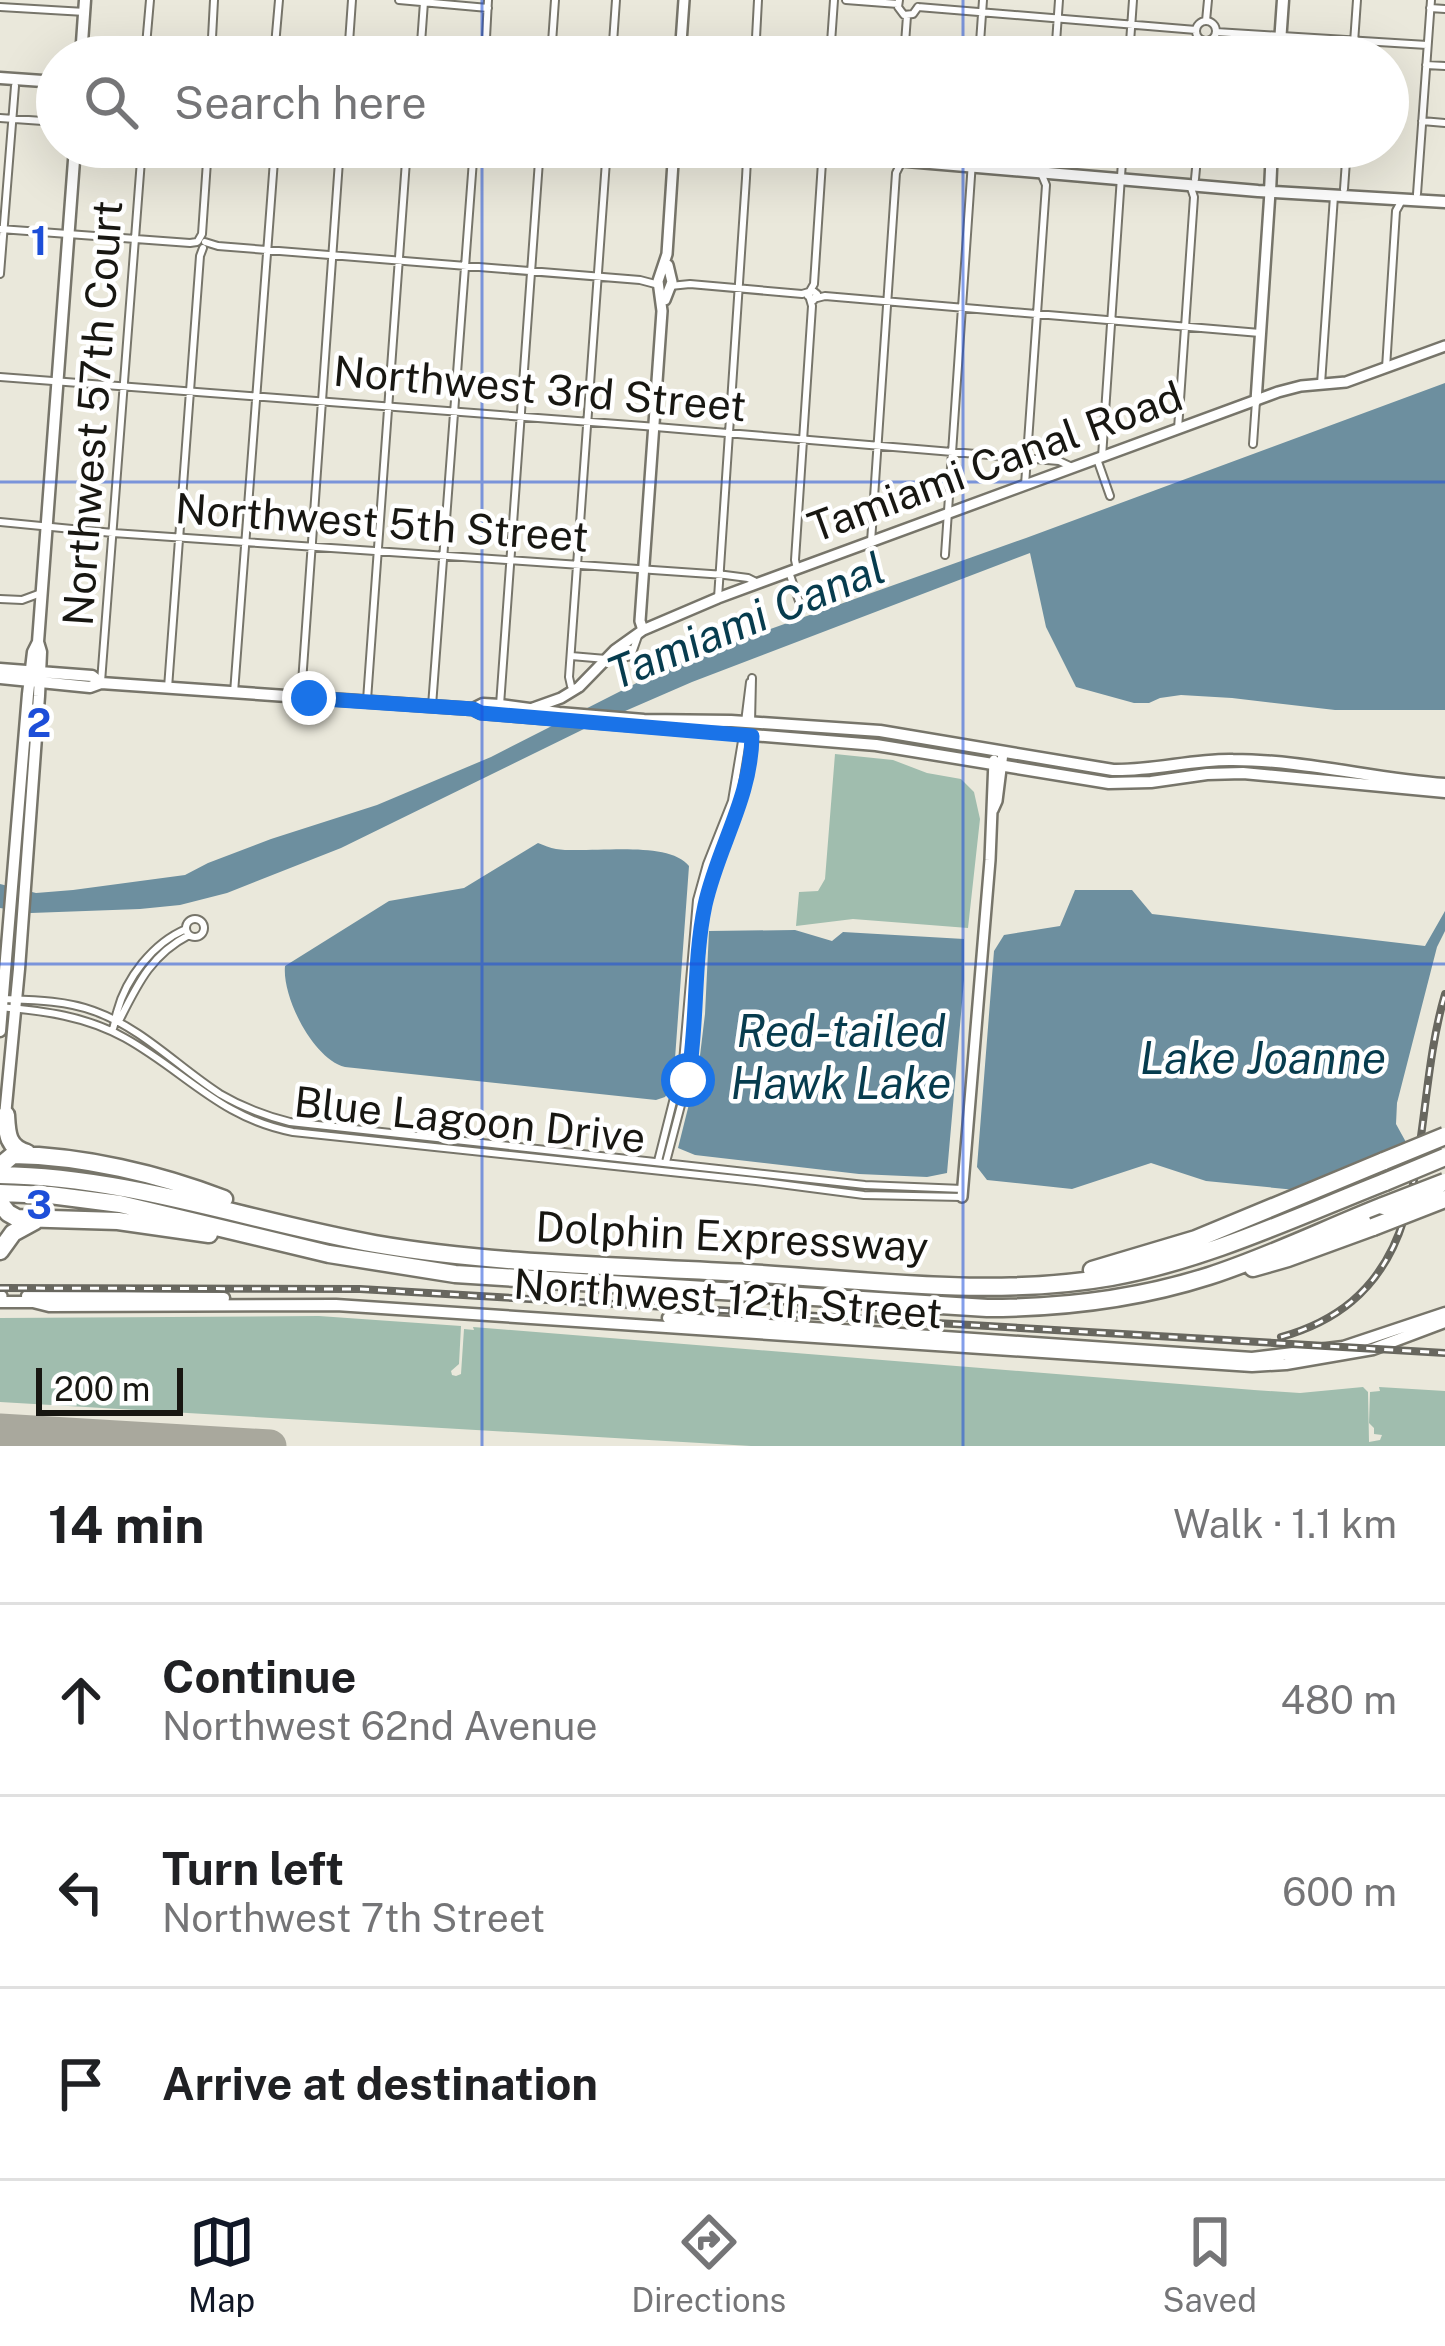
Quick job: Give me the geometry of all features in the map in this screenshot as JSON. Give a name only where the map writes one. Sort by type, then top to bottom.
[{"type":"highway","points":[[6,1109],[10,1142],[21,1151],[169,1181],[298,1228]]},
{"type":"highway","points":[[1027,1286],[1180,1245],[1445,1136]]},
{"type":"highway","points":[[34,1155],[13,1155],[4,1182],[5,1211],[14,1217],[118,1221],[235,1240],[251,1236]]},
{"type":"highway","name":"Dolphin Expressway","points":[[4,1182],[78,1180],[134,1188],[388,1246],[488,1258],[1027,1286],[1100,1279],[1179,1261],[1445,1157]]},
{"type":"highway","name":"Dolphin Expressway","points":[[4,1182],[132,1206],[356,1260],[455,1274],[969,1307],[1084,1303],[1211,1275],[1445,1182]]},
{"type":"highway","points":[[1211,1275],[1288,1258],[1445,1199]]},
{"type":"highway","points":[[0,1251],[19,1229],[45,1218]]},
{"type":"main road","points":[[1280,36],[1282,0]]},
{"type":"main road","points":[[83,36],[85,6]]},
{"type":"main road","points":[[0,82],[36,84]]},
{"type":"main road","points":[[0,82],[36,86]]},
{"type":"main road","points":[[0,1031],[17,909],[73,168]]},
{"type":"main road","points":[[1018,168],[1195,187],[1417,194],[1445,199]]},
{"type":"main road","points":[[1270,188],[1271,168]]},
{"type":"main road","points":[[1339,193],[1396,203],[1445,199]]},
{"type":"main road","points":[[0,673],[92,676],[101,683],[473,709],[483,704],[605,724],[880,731],[998,758],[1114,770],[1246,760],[1445,788]]},
{"type":"main road","points":[[18,889],[28,841],[20,793],[35,677]]},
{"type":"main road","points":[[502,708],[564,717],[748,729]]},
{"type":"main road","points":[[502,708],[530,709]]},
{"type":"main road","points":[[0,1134],[6,1109],[6,1003]]},
{"type":"main road","points":[[0,1074],[6,1109]]},
{"type":"main road","points":[[0,1154],[4,1182]]},
{"type":"main road","name":"Northwest 12th Street","points":[[0,1299],[313,1298],[767,1324],[1222,1358],[1279,1357],[1343,1347],[1445,1317]]},
{"type":"main road","name":"Northwest 12th Street","points":[[0,1299],[49,1306],[336,1305],[1252,1366],[1373,1349],[1445,1317]]},
{"type":"street","points":[[147,36],[150,0]]},
{"type":"street","points":[[212,36],[214,0]]},
{"type":"street","points":[[276,36],[279,0]]},
{"type":"street","points":[[349,36],[352,0]]},
{"type":"street","points":[[399,0],[488,4],[486,36]]},
{"type":"street","points":[[552,36],[555,0]]},
{"type":"street","points":[[613,36],[616,0]]},
{"type":"street","points":[[681,36],[684,0]]},
{"type":"street","points":[[756,36],[758,0]]},
{"type":"street","points":[[831,36],[834,0]]},
{"type":"street","points":[[846,0],[898,2],[907,16]]},
{"type":"street","points":[[981,36],[983,0]]},
{"type":"street","points":[[1057,36],[1059,0]]},
{"type":"street","points":[[1130,36],[1133,0]]},
{"type":"street","points":[[1206,21],[1208,0]]},
{"type":"street","points":[[1354,36],[1357,0]]},
{"type":"street","points":[[422,36],[424,2]]},
{"type":"street","points":[[907,16],[917,3],[1196,30]]},
{"type":"street","points":[[1417,194],[1430,4],[1445,9]]},
{"type":"street","points":[[0,7],[85,6]]},
{"type":"street","points":[[906,36],[907,16]]},
{"type":"street","points":[[1198,36],[1199,23],[1206,21],[1214,25],[1213,36]]},
{"type":"street","points":[[1216,32],[1267,36]]},
{"type":"street","points":[[1409,44],[1427,45]]},
{"type":"street","points":[[1426,64],[1445,66]]},
{"type":"street","points":[[0,274],[15,86]]},
{"type":"street","points":[[0,118],[36,120]]},
{"type":"street","points":[[1422,121],[1445,123]]},
{"type":"street","name":"Northwest 57th Court","points":[[101,683],[140,168]]},
{"type":"street","points":[[168,688],[206,168]]},
{"type":"street","points":[[234,693],[273,168]]},
{"type":"street","points":[[301,697],[339,168]]},
{"type":"street","points":[[367,702],[406,168]]},
{"type":"street","points":[[433,706],[472,168]]},
{"type":"street","points":[[502,708],[539,168]]},
{"type":"street","points":[[571,686],[606,168]]},
{"type":"street","points":[[641,631],[673,168]]},
{"type":"street","points":[[718,598],[746,168]]},
{"type":"street","points":[[802,610],[793,570],[823,168]]},
{"type":"street","points":[[871,542],[896,168]]},
{"type":"street","points":[[945,556],[971,168]]},
{"type":"street","points":[[1025,485],[1046,168]]},
{"type":"street","points":[[1110,496],[1100,458],[1122,168]]},
{"type":"street","points":[[1178,429],[1196,168]]},
{"type":"street","points":[[1321,386],[1343,168]]},
{"type":"street","points":[[1253,444],[1270,188]]},
{"type":"street","points":[[1386,368],[1396,203]]},
{"type":"street","points":[[2,229],[1260,333]]},
{"type":"street","name":"Tamiami Canal Road","points":[[502,708],[547,698],[571,686],[641,631],[718,598],[1294,387],[1346,382],[1445,346]]},
{"type":"street","name":"Northwest 3rd Street","points":[[0,377],[1028,458],[1073,467]]},
{"type":"street","name":"Northwest 5th Street","points":[[0,522],[719,575],[758,583]]},
{"type":"street","points":[[0,599],[22,600],[41,593]]},
{"type":"street","points":[[22,600],[40,612]]},
{"type":"street","points":[[571,656],[608,657]]},
{"type":"street","name":"Tamiami Canal Road","points":[[530,709],[567,695],[586,678]]},
{"type":"street","points":[[661,1166],[683,1062],[697,900],[732,801],[748,729],[752,678],[748,686],[748,729]]},
{"type":"street","points":[[963,1193],[998,758]]},
{"type":"street","points":[[112,1031],[152,962],[188,932]]},
{"type":"street","name":"Blue Lagoon Drive","points":[[6,1003],[79,1006],[158,1048],[217,1098],[286,1122],[661,1166]]},
{"type":"street","name":"Blue Lagoon Drive","points":[[6,1003],[112,1031],[241,1116],[283,1130],[394,1144],[963,1193]]},
{"type":"street","points":[[394,1144],[399,1135]]},
{"type":"green space","points":[[835,754],[893,760],[961,779],[974,792],[980,819],[968,928],[853,919],[796,926],[799,892],[818,891],[825,879]]},
{"type":"green space","points":[[319,1316],[461,1326],[459,1364],[451,1371],[456,1376],[461,1374],[464,1329],[473,1327],[1254,1390],[1300,1393],[1363,1387],[1368,1392],[1369,1442],[1382,1435],[1374,1434],[1369,1423],[1370,1392],[1380,1391],[1379,1387],[1445,1391],[1445,1446],[751,1446],[0,1402],[0,1318]]},
{"type":"water","points":[[1445,383],[1445,710],[1335,710],[1181,695],[1134,703],[1076,687],[1046,627],[1030,553],[692,682],[586,728],[341,848],[227,893],[140,909],[31,913],[0,908],[0,884],[36,893],[185,875],[271,839],[377,805],[491,757],[678,662]]},
{"type":"water","points":[[538,843],[554,849],[646,850],[679,858],[689,866],[673,1086],[665,1097],[656,1100],[345,1067],[311,1040],[294,1009],[285,966],[389,901],[464,888]]},
{"type":"water","name":"Lake Joanne","points":[[1075,890],[1132,890],[1152,914],[1425,946],[1445,911],[1445,931],[1397,1103],[1396,1124],[1407,1144],[1306,1191],[1206,1181],[1151,1163],[1072,1189],[987,1180],[977,1167],[994,951],[1004,935],[1060,926]]},
{"type":"water","name":"Red-tailed Hawk Lake","points":[[795,930],[832,941],[843,932],[964,939],[947,1173],[927,1177],[859,1174],[695,1155],[678,1148],[699,1064],[709,931]]},
{"type":"taxiway","points":[[0,1433],[65,1434]]},
{"type":"taxiway","points":[[184,1441],[199,1446]]},
{"type":"runway","points":[[0,1430],[270,1446]]},
{"type":"railway","points":[[1281,1337],[1334,1315],[1370,1283],[1395,1244],[1410,1199],[1445,994]]},
{"type":"railway","points":[[0,1288],[360,1289],[1445,1353]]},
{"type":"route","points":[[309,698],[752,736],[745,791],[711,882],[703,918],[688,1080]]},
{"type":"water label","name":"Tamiami Canal","points":[[746,620]]}]
